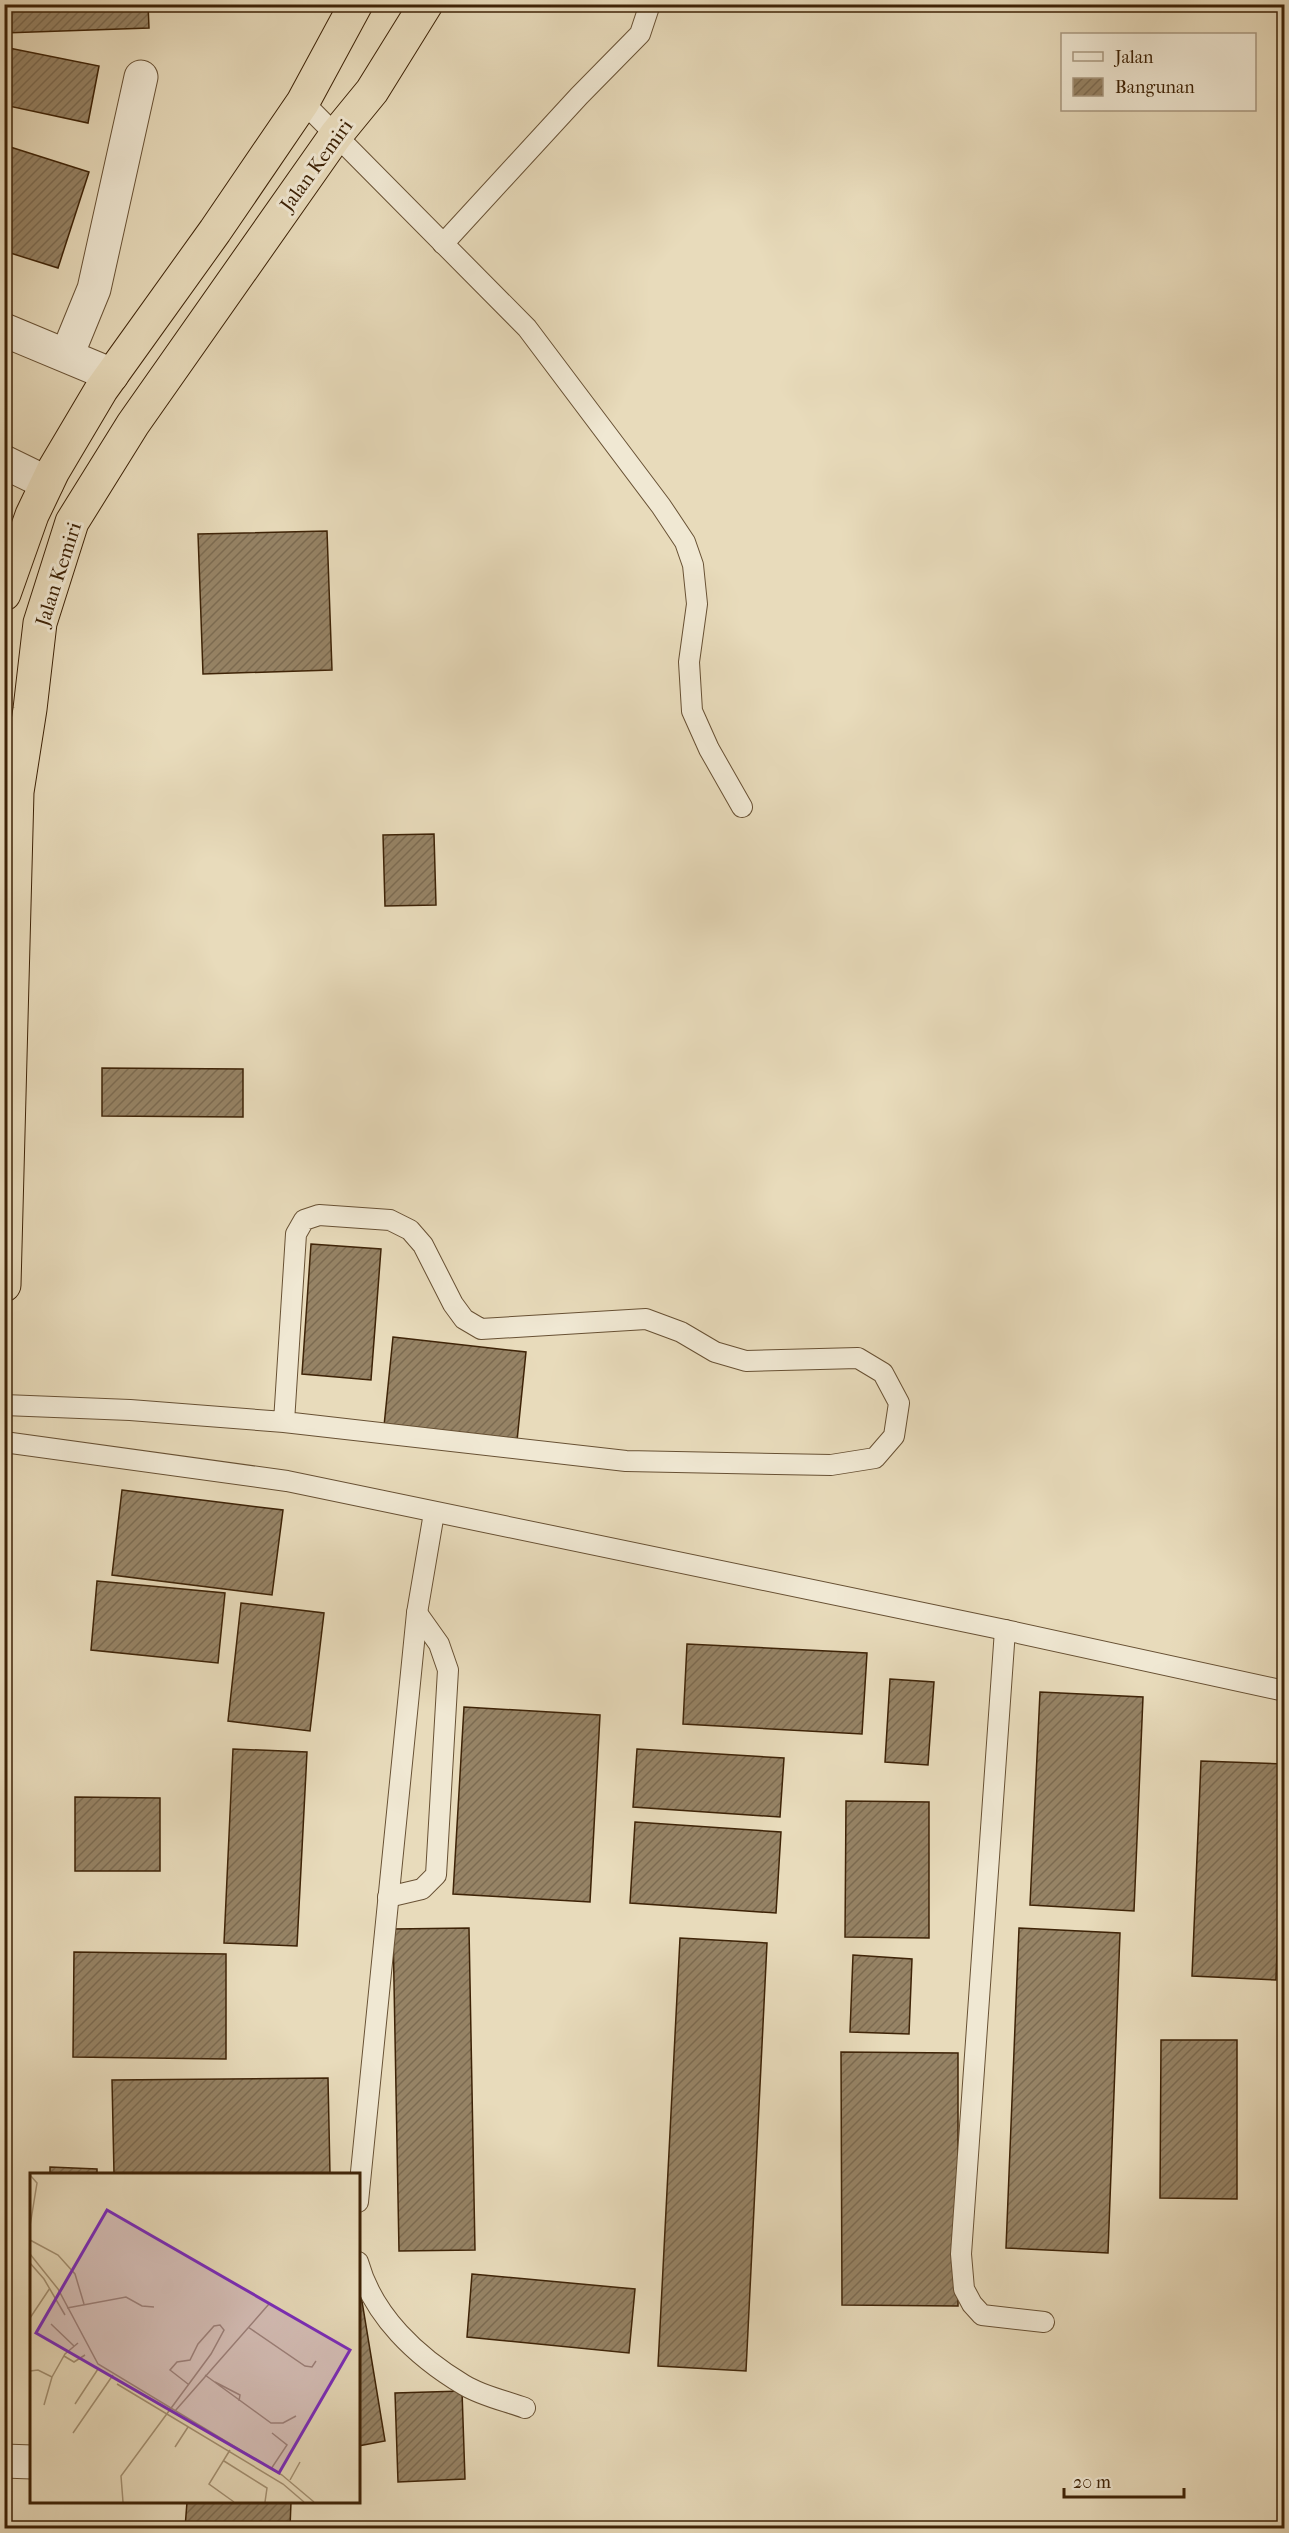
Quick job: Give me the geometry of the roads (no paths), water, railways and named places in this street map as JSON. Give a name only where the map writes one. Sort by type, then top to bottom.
[{"type":"highway","points":[[4,594],[32,515],[48,483],[112,375],[215,231],[303,102],[356,4]]},
{"type":"highway","name":"Jalan Kemiri","points":[[4,1286],[11,792],[30,709],[40,622],[72,522],[133,424],[336,135],[372,91],[426,4]]},
{"type":"street","points":[[67,355],[93,289],[141,77]]},
{"type":"street","points":[[4,330],[112,375]]},
{"type":"street","points":[[4,462],[48,483]]},
{"type":"street","points":[[4,2461],[30,2462]]},
{"type":"lane","points":[[443,244],[579,96],[640,34],[650,4]]},
{"type":"lane","points":[[303,102],[527,328],[661,506],[685,542],[693,565],[697,604],[689,662],[693,711],[708,749],[742,807]]},
{"type":"lane","points":[[4,1405],[130,1410],[284,1422],[626,1461],[831,1465],[875,1458],[894,1436],[899,1403],[884,1373],[858,1358],[746,1361],[715,1352],[681,1332],[646,1319],[481,1329],[464,1319],[453,1304],[423,1245],[410,1230],[390,1220],[319,1215],[304,1220],[296,1234],[284,1422]]},
{"type":"lane","points":[[4,1442],[287,1481],[1005,1630],[1280,1690]]},
{"type":"lane","points":[[360,2182],[417,1613],[434,1513]]},
{"type":"lane","points":[[388,1897],[422,1889],[436,1875],[448,1670],[439,1644],[417,1613]]},
{"type":"lane","points":[[1005,1630],[961,2254],[964,2289],[972,2304],[982,2315],[1044,2322]]},
{"type":"lane","points":[[360,2269],[381,2313],[411,2345],[465,2386],[525,2408]]}]
